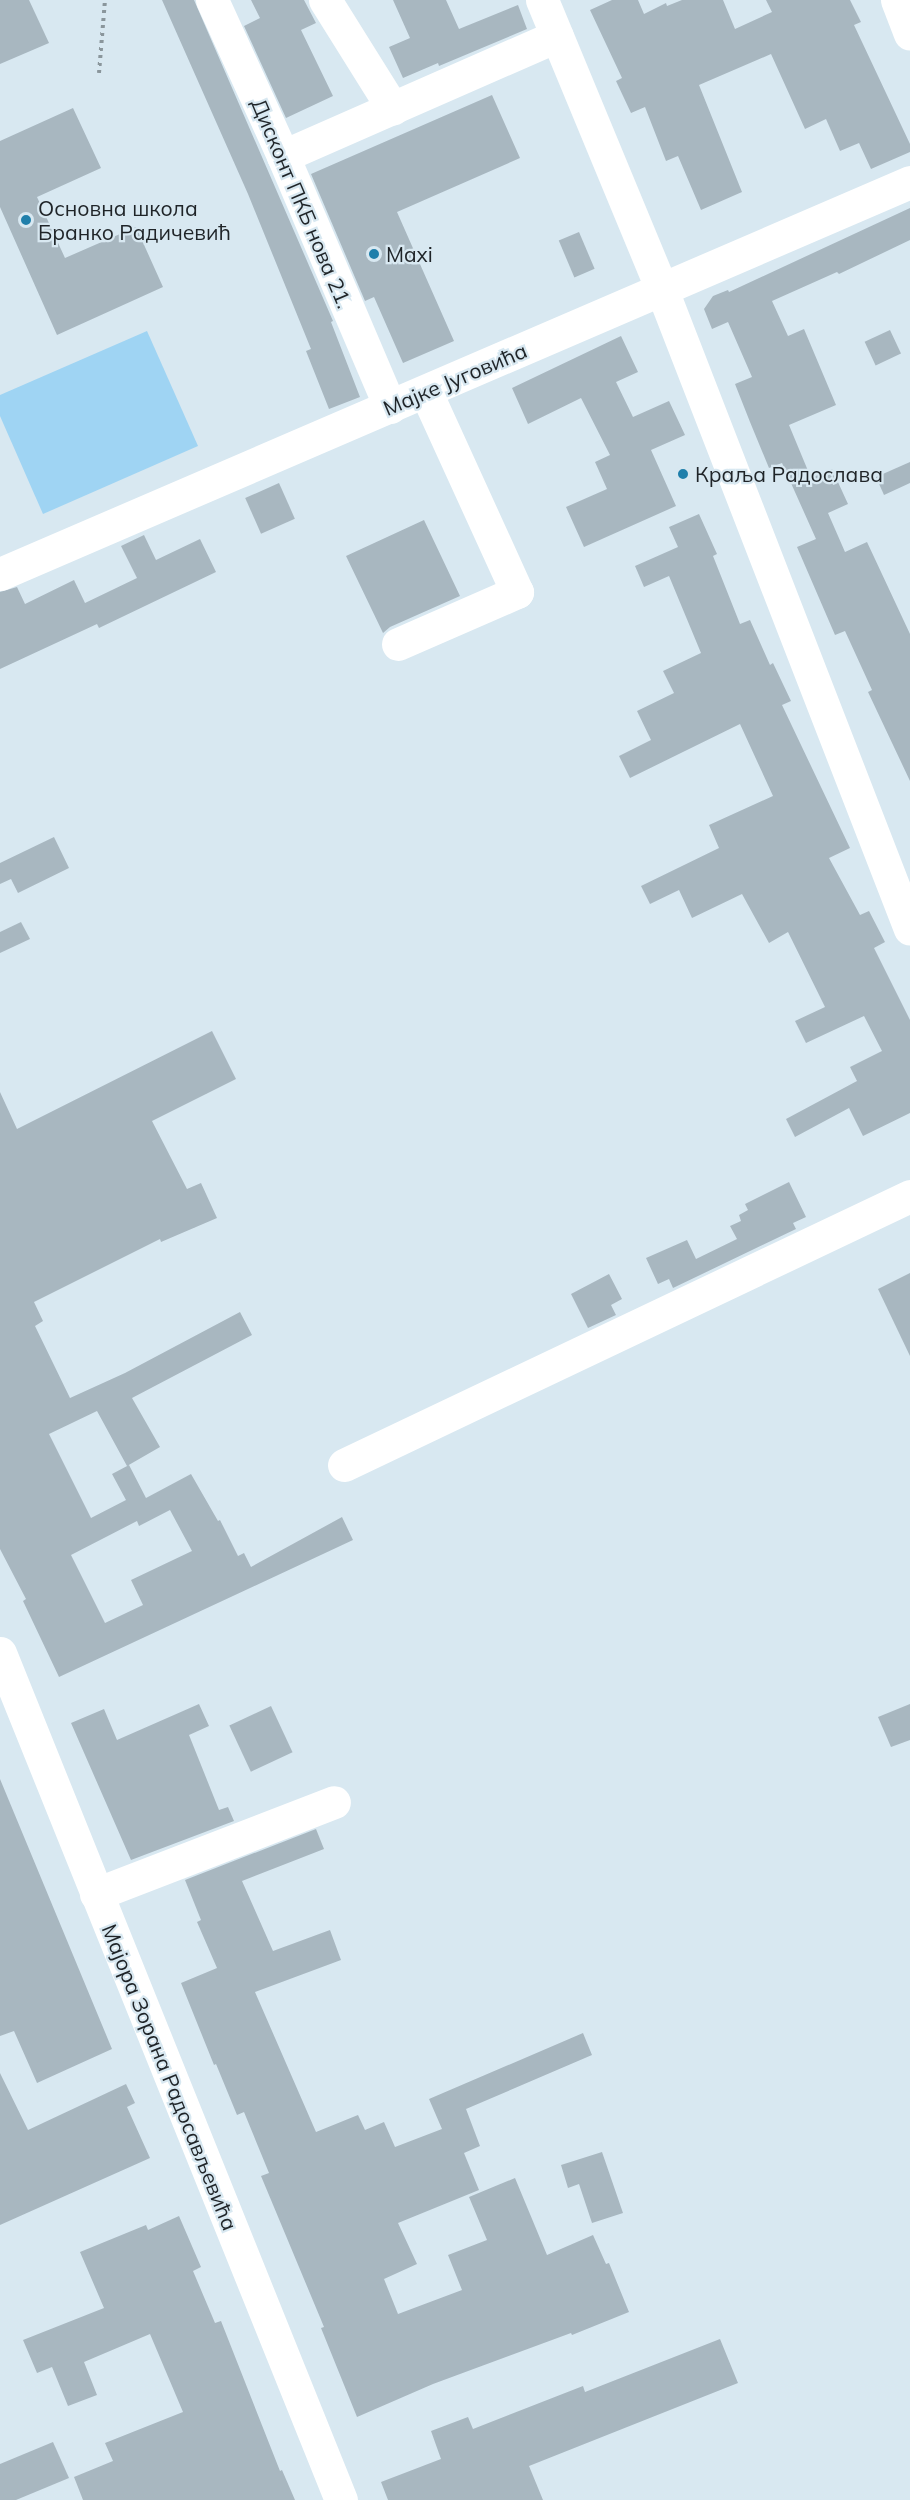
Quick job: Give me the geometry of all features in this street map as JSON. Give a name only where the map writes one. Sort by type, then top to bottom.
[{"type":"street","name":"Дисконт ПКБ нова 21.","points":[[212,0],[283,156],[390,407]]},
{"type":"street","points":[[325,0],[393,109]]},
{"type":"street","points":[[542,0],[662,290],[910,929]]},
{"type":"street","points":[[897,0],[910,34]]},
{"type":"street","points":[[283,156],[557,36]]},
{"type":"street","name":"Мајке Југовића","points":[[2,566],[426,392],[910,182]]},
{"type":"street","points":[[398,644],[517,592],[426,392]]},
{"type":"street","points":[[344,1465],[910,1196]]},
{"type":"street","name":"Мајора Зорана Радосављевића","points":[[0,1653],[341,2500]]},
{"type":"street","points":[[96,1894],[334,1802]]},
{"type":"path","points":[[99,73],[105,0]]},
{"type":"shaded area","points":[[147,331],[198,446],[43,514],[0,416],[0,395]]},
{"type":"building","points":[[0,0],[29,0],[49,43],[0,64]]},
{"type":"building","points":[[162,0],[194,0],[333,321],[331,322],[360,397],[329,409],[306,351],[311,349],[248,194]]},
{"type":"building","points":[[251,0],[304,0],[316,23],[301,30],[333,96],[286,118],[244,26],[260,18]]},
{"type":"building","points":[[393,0],[446,0],[459,29],[518,5],[527,29],[439,66],[438,63],[403,78],[389,47],[410,38]]},
{"type":"building","points":[[612,0],[638,0],[644,14],[666,3],[667,6],[682,0],[723,0],[735,29],[772,12],[766,0],[850,0],[861,22],[854,25],[910,144],[910,152],[871,169],[859,143],[840,151],[826,119],[805,129],[771,54],[699,85],[742,192],[701,210],[678,156],[666,161],[645,107],[631,113],[616,81],[622,78],[590,10]]},
{"type":"building","name":"Maxi","points":[[492,95],[520,158],[397,212],[454,341],[403,363],[374,297],[365,301],[311,174]]},
{"type":"building","name":"Основна школа Бранко Радичевић","points":[[73,108],[101,168],[37,197],[65,258],[136,227],[163,287],[57,335],[0,207],[0,141]]},
{"type":"building","points":[[910,208],[910,240],[839,274],[837,272],[772,301],[788,336],[804,329],[836,405],[789,425],[811,478],[832,469],[848,504],[828,513],[845,552],[867,542],[910,634],[910,781],[868,692],[872,690],[845,631],[835,635],[797,547],[816,539],[782,463],[769,468],[750,422],[735,384],[752,377],[728,322],[712,329],[704,309],[713,296],[728,290],[729,292]]},
{"type":"building","points":[[579,232],[595,269],[574,277],[559,241]]},
{"type":"building","points":[[890,330],[901,354],[876,365],[865,342]]},
{"type":"building","points":[[621,336],[638,372],[616,382],[633,417],[669,401],[685,435],[651,450],[676,506],[584,547],[566,507],[607,489],[595,462],[610,455],[581,398],[528,424],[512,388]]},
{"type":"building","points":[[910,462],[910,483],[884,495],[876,477]]},
{"type":"building","points":[[279,483],[295,519],[261,534],[245,498]]},
{"type":"building","points":[[699,514],[717,554],[713,556],[740,624],[750,620],[770,665],[773,663],[791,701],[782,705],[850,848],[829,858],[860,915],[869,911],[885,942],[874,948],[910,1020],[910,1113],[863,1136],[849,1108],[795,1137],[786,1119],[857,1081],[850,1067],[882,1051],[864,1016],[806,1043],[795,1021],[825,1007],[788,932],[769,943],[742,894],[692,918],[679,890],[650,904],[641,886],[719,848],[709,825],[773,796],[740,724],[630,778],[619,756],[651,740],[637,711],[674,693],[663,671],[701,653],[669,576],[644,587],[635,566],[678,547],[669,527]]},
{"type":"building","points":[[424,520],[460,596],[390,627],[383,633],[346,556]]},
{"type":"building","points":[[144,535],[156,560],[200,539],[216,572],[99,628],[97,624],[0,669],[0,592],[17,587],[25,604],[74,580],[85,603],[137,578],[121,546]]},
{"type":"building","points":[[54,837],[69,868],[18,893],[11,879],[0,884],[0,863]]},
{"type":"building","points":[[21,922],[30,939],[0,953],[0,932]]},
{"type":"building","points":[[212,1031],[236,1079],[152,1121],[187,1189],[201,1183],[217,1218],[161,1242],[160,1239],[34,1302],[43,1321],[35,1326],[70,1398],[125,1373],[240,1312],[252,1335],[132,1398],[160,1447],[127,1466],[97,1411],[49,1434],[91,1518],[126,1500],[112,1474],[129,1465],[146,1498],[191,1474],[218,1521],[220,1520],[238,1556],[244,1553],[251,1567],[342,1517],[353,1540],[59,1677],[23,1601],[26,1599],[0,1549],[0,1092],[17,1129]],"holes":[[[170,1510],[192,1551],[131,1580],[143,1605],[105,1623],[71,1555],[137,1521],[139,1526]]]},
{"type":"building","points":[[789,1182],[806,1217],[793,1223],[796,1229],[673,1288],[669,1279],[658,1284],[646,1258],[687,1240],[696,1259],[737,1239],[730,1226],[741,1221],[739,1215],[748,1210],[745,1204]]},
{"type":"building","points":[[910,1273],[910,1356],[878,1289]]},
{"type":"building","points":[[609,1274],[622,1299],[611,1305],[616,1315],[588,1328],[571,1294]]},
{"type":"building","points":[[199,1704],[209,1726],[189,1735],[219,1810],[228,1807],[234,1821],[131,1860],[71,1723],[104,1709],[117,1740]]},
{"type":"building","points":[[910,1704],[910,1740],[891,1747],[878,1717]]},
{"type":"building","points":[[271,1706],[293,1752],[251,1772],[229,1725]]},
{"type":"building","points":[[0,1779],[112,2049],[37,2083],[14,2031],[0,2036]]},
{"type":"building","points":[[316,1829],[324,1849],[242,1881],[273,1951],[330,1930],[341,1960],[255,1992],[316,2132],[358,2115],[365,2130],[384,2122],[395,2147],[442,2129],[429,2099],[583,2033],[592,2055],[466,2109],[480,2146],[464,2153],[479,2190],[398,2223],[417,2264],[384,2279],[398,2314],[462,2290],[448,2255],[487,2240],[469,2197],[515,2178],[547,2255],[593,2235],[606,2264],[609,2263],[629,2312],[572,2335],[571,2333],[433,2384],[357,2417],[321,2328],[324,2327],[261,2176],[269,2173],[244,2112],[237,2115],[181,1983],[217,1968],[197,1922],[201,1920],[185,1880]]},
{"type":"building","points":[[0,2073],[28,2130],[126,2084],[135,2103],[127,2107],[150,2158],[0,2225]]},
{"type":"building","points":[[602,2152],[623,2213],[592,2223],[579,2184],[568,2188],[561,2165]]},
{"type":"building","points":[[179,2216],[201,2267],[193,2271],[215,2323],[221,2321],[280,2471],[282,2470],[295,2500],[83,2500],[74,2477],[113,2461],[105,2443],[183,2412],[150,2334],[84,2362],[97,2395],[68,2406],[52,2367],[37,2373],[23,2340],[104,2308],[80,2252],[146,2225],[148,2230]]},
{"type":"building","points":[[720,2339],[738,2383],[529,2466],[543,2500],[388,2500],[381,2482],[441,2459],[431,2431],[468,2417],[473,2429],[583,2386],[585,2392]]},
{"type":"building","points":[[53,2442],[69,2478],[16,2500],[0,2500],[0,2464]]},
{"type":"place","name":"Основна школа Бранко Радичевић","points":[[26,220]]},
{"type":"place","name":"Maxi","points":[[374,254]]},
{"type":"place","name":"Краља Радослава","points":[[683,474]]}]
